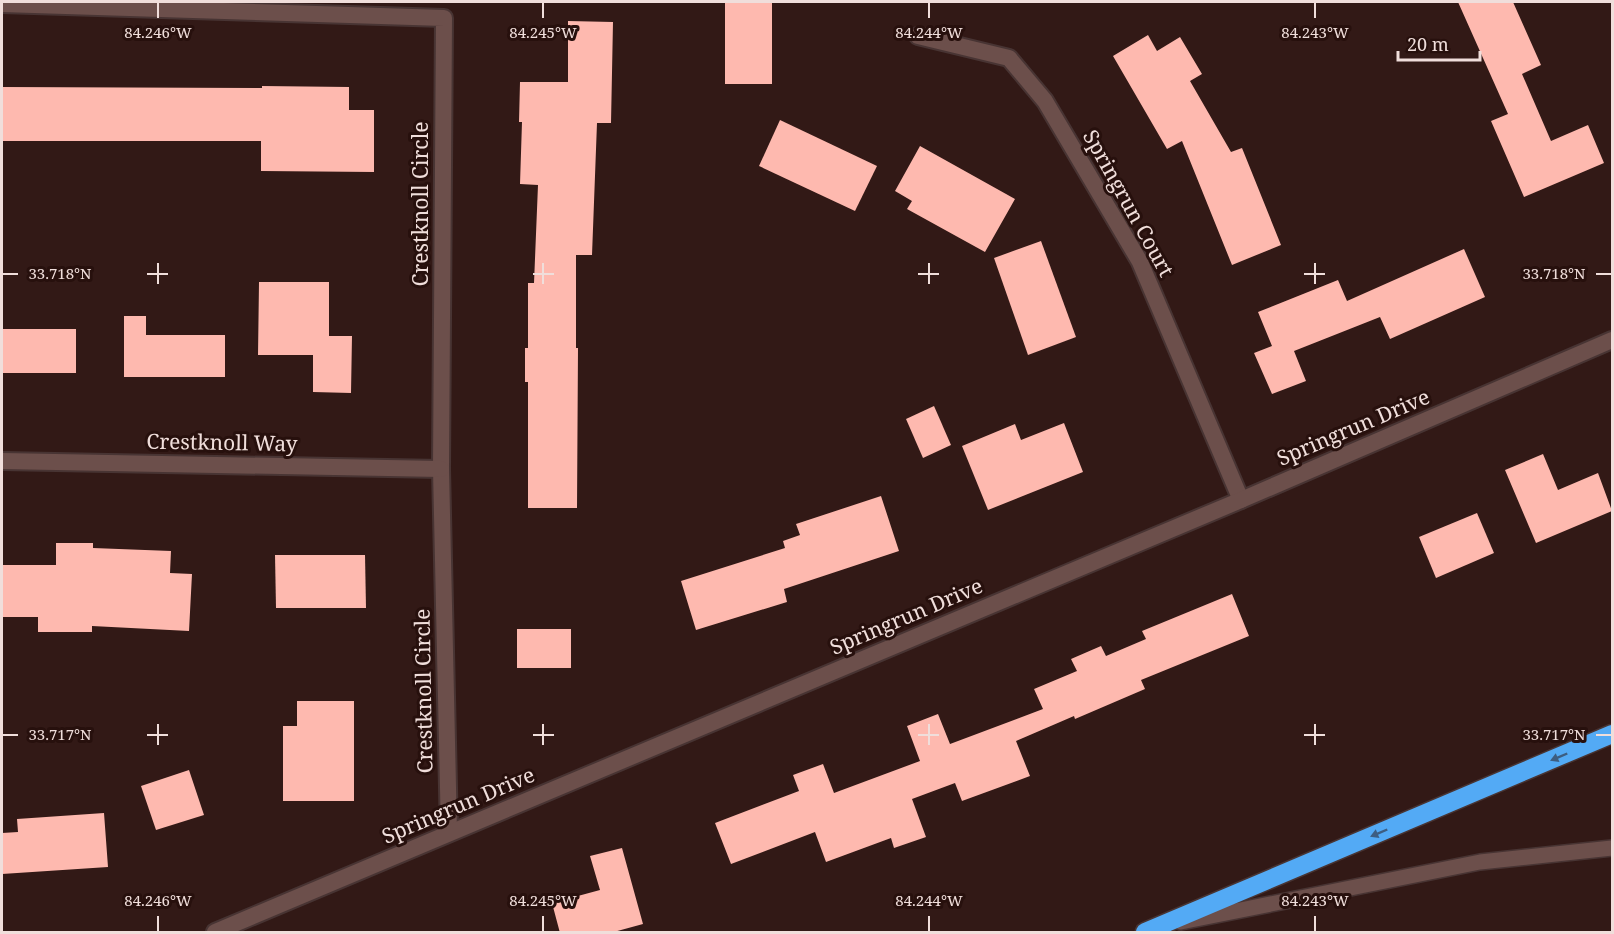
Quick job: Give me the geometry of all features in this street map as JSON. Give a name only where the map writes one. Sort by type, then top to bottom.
[{"type":"highway","points":[[1151,930],[1612,734]]},
{"type":"street","name":"Crestknoll Circle","points":[[2,3],[444,18],[441,469],[449,833]]},
{"type":"street","name":"Springrun Court","points":[[918,36],[1009,58],[1046,101],[1140,262],[1240,500]]},
{"type":"street","name":"Springrun Drive","points":[[215,933],[1240,500],[1612,339]]},
{"type":"street","name":"Crestknoll Way","points":[[2,461],[441,469]]},
{"type":"lane","points":[[1151,930],[1480,862],[1612,848]]},
{"type":"building","points":[[725,2],[772,2],[772,84],[725,84]]},
{"type":"building","points":[[1458,2],[1513,2],[1541,65],[1522,74],[1551,141],[1588,125],[1604,163],[1524,197],[1491,121],[1508,114]]},
{"type":"building","points":[[568,21],[613,22],[611,123],[597,123],[592,255],[576,255],[577,508],[528,508],[528,382],[525,382],[525,348],[528,348],[528,283],[534,283],[538,185],[520,184],[522,122],[519,122],[520,82],[568,82]]},
{"type":"building","points":[[1148,35],[1157,51],[1180,37],[1202,74],[1190,81],[1231,152],[1242,148],[1281,245],[1232,265],[1182,141],[1167,149],[1113,56]]},
{"type":"building","points":[[262,86],[349,87],[349,110],[374,110],[374,172],[261,171],[261,141],[2,141],[2,87],[262,88]]},
{"type":"building","points":[[780,120],[877,166],[855,211],[759,166]]},
{"type":"building","points":[[920,146],[1015,199],[985,252],[907,209],[912,201],[895,191]]},
{"type":"building","points":[[1041,241],[1076,337],[1028,355],[994,258]]},
{"type":"building","points":[[1464,249],[1485,297],[1390,339],[1380,317],[1294,351],[1306,381],[1272,394],[1254,353],[1272,346],[1258,312],[1338,280],[1347,301]]},
{"type":"building","points":[[259,282],[329,282],[329,336],[352,336],[351,393],[313,392],[313,355],[258,355]]},
{"type":"building","points":[[124,316],[146,316],[146,335],[225,335],[225,377],[124,377]]},
{"type":"building","points":[[2,329],[76,329],[76,373],[2,373]]},
{"type":"building","points":[[934,406],[951,445],[923,458],[906,419]]},
{"type":"building","points":[[1064,423],[1083,472],[988,510],[962,446],[1015,424],[1021,440]]},
{"type":"building","points":[[1543,454],[1558,490],[1598,473],[1612,511],[1536,543],[1505,470]]},
{"type":"building","points":[[881,496],[899,551],[784,589],[787,602],[696,630],[681,581],[785,548],[783,541],[800,535],[796,524]]},
{"type":"building","points":[[1477,513],[1494,553],[1436,578],[1419,537]]},
{"type":"building","points":[[56,543],[93,543],[93,548],[171,551],[170,573],[192,574],[189,631],[92,626],[92,632],[38,632],[38,617],[2,617],[2,565],[56,565]]},
{"type":"building","points":[[275,555],[365,555],[366,608],[276,608]]},
{"type":"building","points":[[1232,594],[1249,636],[1141,680],[1145,689],[1016,741],[1030,776],[962,801],[955,783],[912,799],[926,837],[894,848],[891,838],[826,862],[815,832],[731,864],[715,823],[799,791],[793,775],[823,764],[834,793],[920,761],[907,726],[938,714],[950,744],[1043,709],[1034,689],[1077,671],[1071,659],[1101,646],[1106,656],[1146,639],[1142,631]]},
{"type":"building","points":[[517,629],[571,629],[571,668],[517,668]]},
{"type":"building","points":[[297,701],[354,701],[354,801],[283,801],[283,726],[297,726]]},
{"type":"building","points":[[189,770],[204,815],[156,830],[141,786]]},
{"type":"building","points":[[104,813],[108,867],[2,874],[2,833],[18,832],[17,819]]},
{"type":"building","points":[[622,848],[643,924],[610,933],[560,933],[552,903],[600,890],[590,856]]}]
